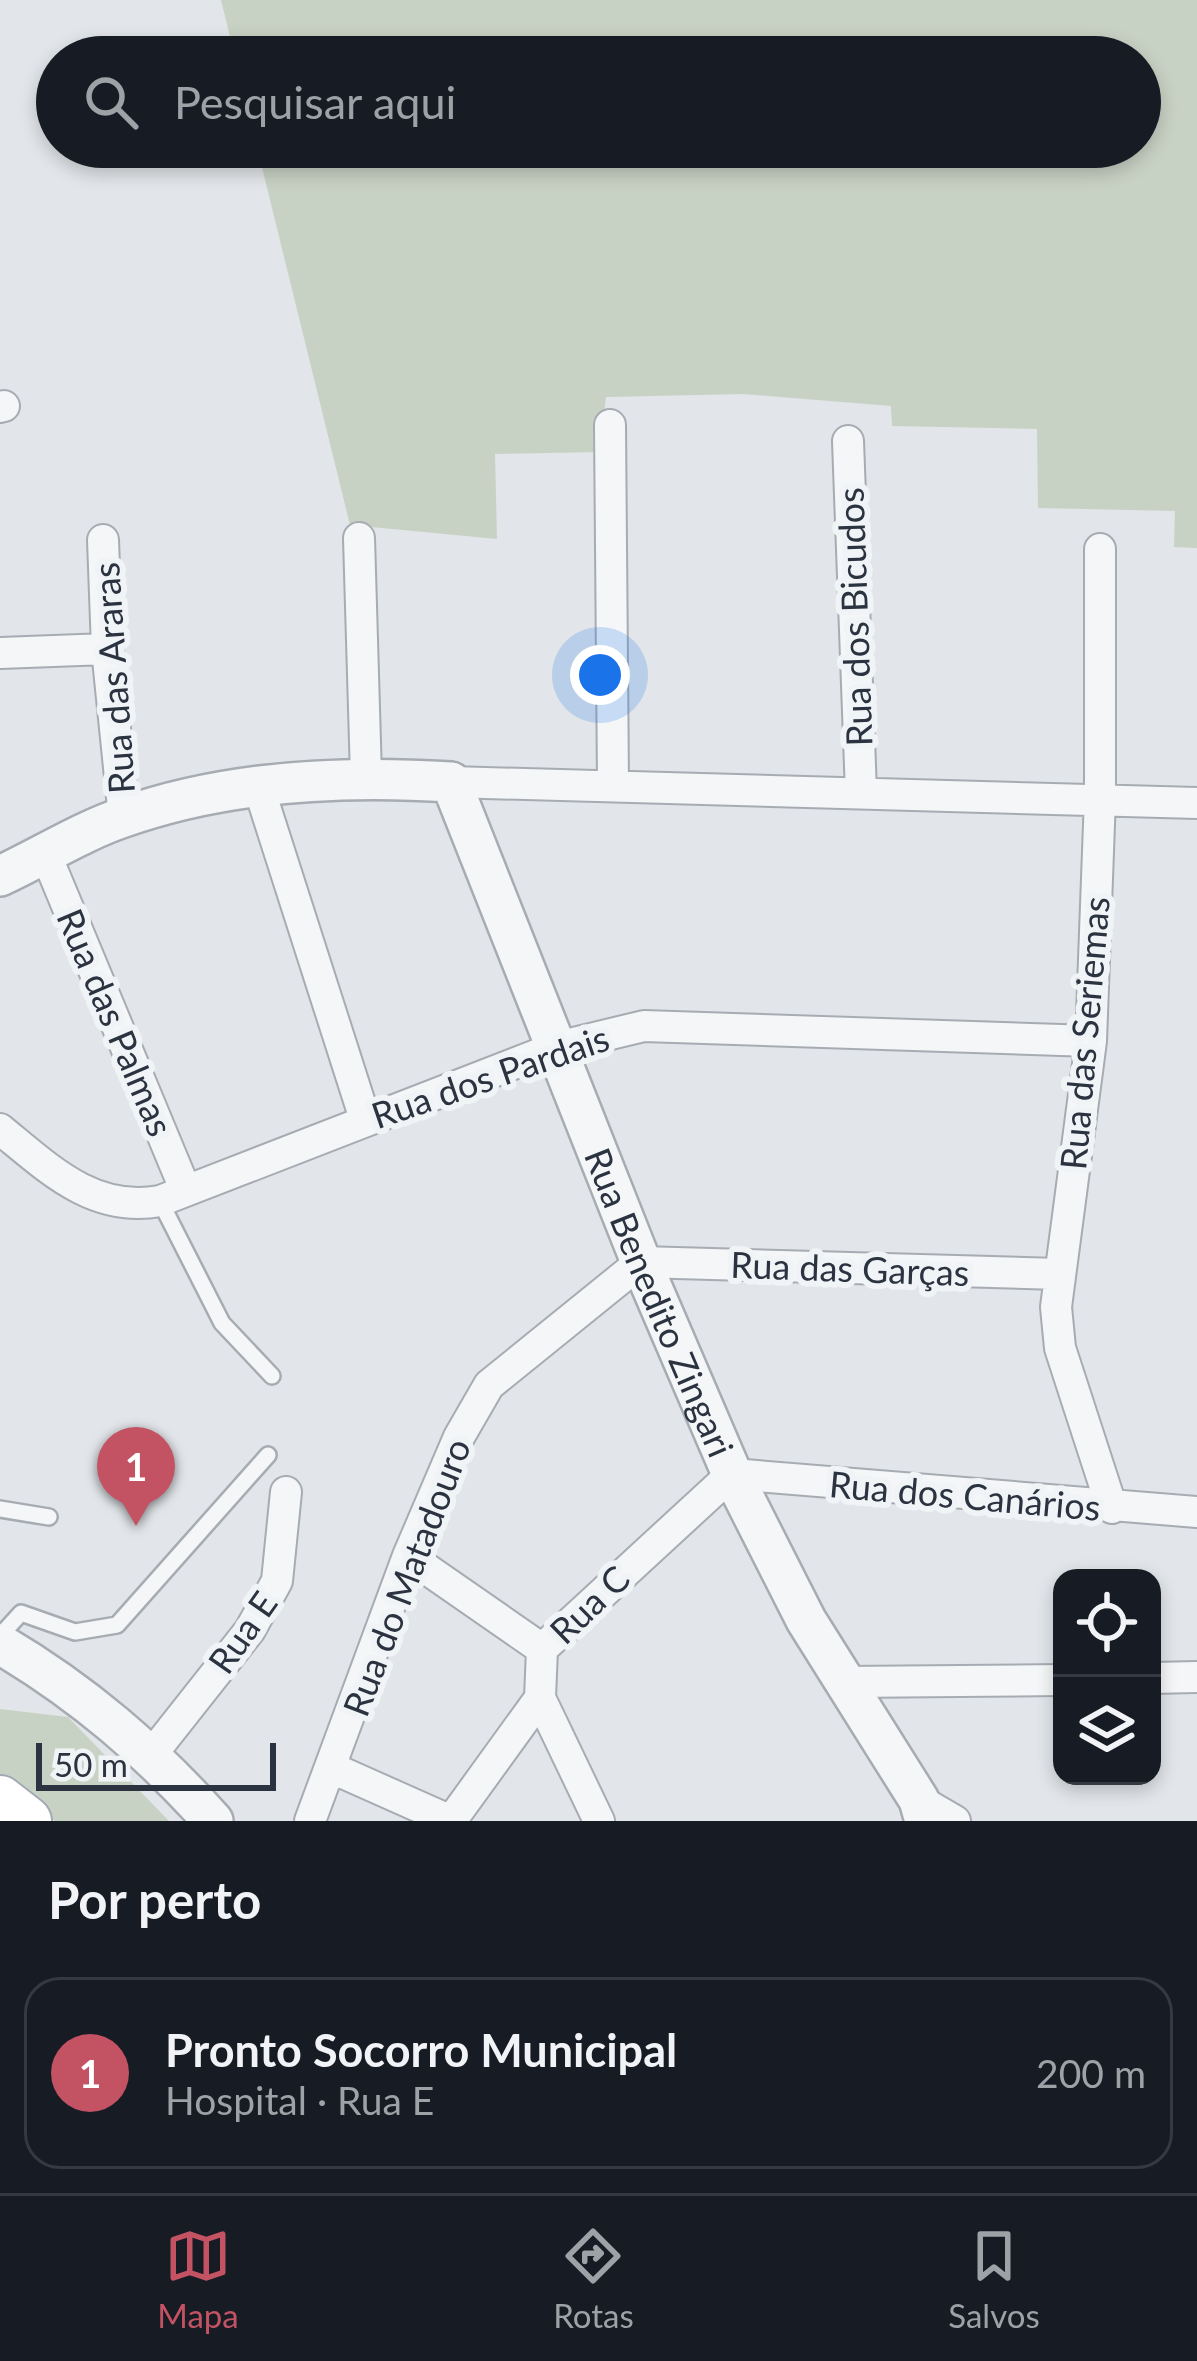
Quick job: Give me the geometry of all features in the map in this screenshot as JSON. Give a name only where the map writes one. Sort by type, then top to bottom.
[{"type":"main road","points":[[0,1800],[27,1821]]},
{"type":"street","points":[[610,425],[613,784]]},
{"type":"street","name":"Rua dos Bicudos","points":[[848,441],[861,793]]},
{"type":"street","points":[[359,538],[366,776]]},
{"type":"street","name":"Rua das Araras","points":[[103,540],[107,649],[124,817]]},
{"type":"street","name":"Rua das Seriemas","points":[[1100,549],[1100,797],[1091,1041],[1059,1274],[1060,1348],[1112,1508]]},
{"type":"street","points":[[0,653],[107,649]]},
{"type":"street","points":[[0,876],[124,817],[258,785],[366,776],[1197,802]]},
{"type":"street","name":"Rua Benedito Zingari","points":[[452,782],[641,1262],[732,1474],[806,1620],[922,1810]]},
{"type":"street","points":[[258,785],[365,1118]]},
{"type":"street","name":"Rua das Palmas","points":[[46,855],[173,1195]]},
{"type":"street","name":"Rua dos Pardais","points":[[0,1130],[64,1180],[98,1199],[129,1207],[173,1195],[557,1047],[644,1027],[1091,1041]]},
{"type":"street","name":"Rua das Garças","points":[[641,1262],[1059,1274]]},
{"type":"street","name":"Rua do Matadouro","points":[[310,1821],[407,1556],[458,1437],[489,1385],[641,1262]]},
{"type":"street","name":"Rua dos Canários","points":[[732,1474],[1197,1512]]},
{"type":"street","name":"Rua C","points":[[540,1698],[542,1648],[732,1474]]},
{"type":"street","name":"Rua E","points":[[152,1754],[250,1630],[278,1581],[286,1492]]},
{"type":"street","points":[[407,1556],[542,1648]]},
{"type":"street","points":[[0,1640],[93,1703],[152,1754],[213,1821]]},
{"type":"street","points":[[1161,1678],[1197,1677]]},
{"type":"street","points":[[844,1682],[1053,1680]]},
{"type":"street","points":[[332,1768],[452,1821],[540,1698],[598,1821]]},
{"type":"street","points":[[922,1810],[955,1821]]},
{"type":"lane","points":[[173,1195],[222,1323],[272,1376]]},
{"type":"lane","points":[[0,1640],[21,1613],[75,1632],[117,1625],[268,1455]]},
{"type":"lane","points":[[0,1509],[49,1517]]},
{"type":"green space","points":[[221,0],[1197,0],[1197,548],[1174,547],[1175,511],[1038,508],[1037,429],[892,426],[891,406],[743,394],[606,397],[599,452],[495,454],[497,539],[350,525],[262,168],[1161,168],[1161,36],[230,36]]},
{"type":"green space","points":[[0,1709],[68,1717],[169,1821],[55,1821],[0,1777]]},
{"type":"place","name":"Pronto Socorro Municipal","points":[[136,1526]]}]
